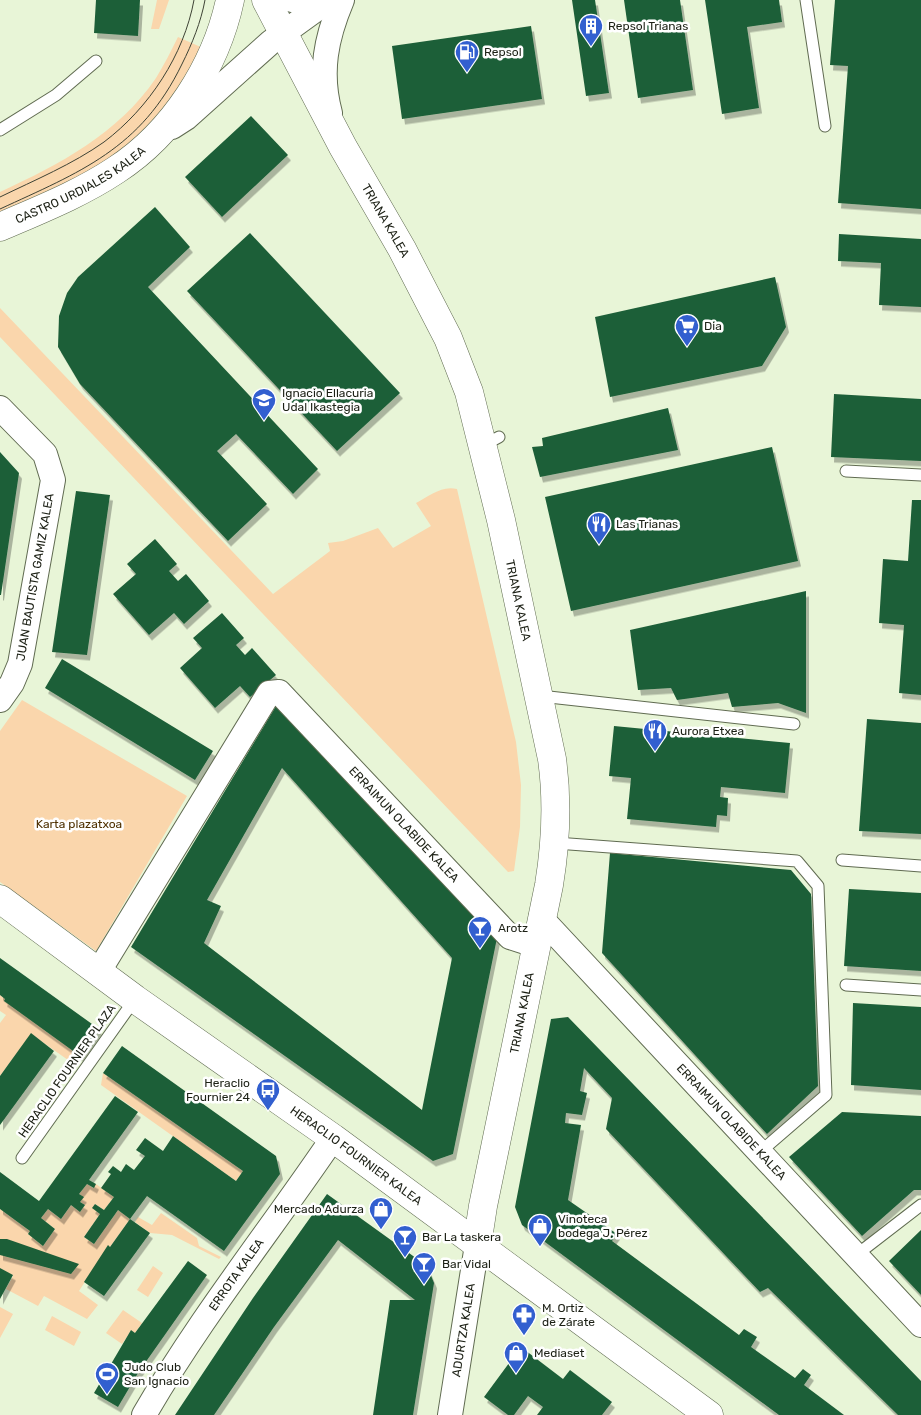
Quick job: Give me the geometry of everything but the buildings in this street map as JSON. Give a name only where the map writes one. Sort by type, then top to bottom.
[{"type":"main road","name":"CASTRO URDIALES KALEA","points":[[0,227],[92,185],[117,170],[156,137],[177,112],[194,86],[226,19],[230,0]]},
{"type":"main road","name":"TRIANA KALEA","points":[[266,0],[336,134],[454,335],[469,392],[491,441],[538,696],[552,759],[557,793],[556,843],[483,1206],[477,1245]]},
{"type":"main road","name":"HERACLIO FOURNIER KALEA","points":[[0,899],[100,971],[135,999],[332,1138],[709,1415]]},
{"type":"street","points":[[292,0],[308,4],[331,1],[330,30],[324,57],[325,93],[336,134]]},
{"type":"street","name":"CASTRO URDIALES KALEA","points":[[156,137],[186,118],[272,42],[331,1]]},
{"type":"street","name":"JUAN BAUTISTA GAMIZ KALEA","points":[[0,408],[45,454],[53,480],[20,664],[12,683],[0,700]]},
{"type":"street","name":"ERRAIMUN OLABIDE KALEA","points":[[100,971],[232,750],[269,693],[278,692],[510,937],[536,945]]},
{"type":"street","name":"ERRAIMUN OLABIDE KALEA","points":[[541,918],[921,1325]]},
{"type":"street","name":"ERROTA KALEA","points":[[144,1415],[199,1328],[332,1138]]},
{"type":"street","name":"ADURTZA KALEA","points":[[450,1415],[477,1245]]},
{"type":"lane","points":[[806,0],[825,126]]},
{"type":"lane","points":[[0,130],[56,95],[96,61]]},
{"type":"lane","points":[[846,471],[921,475]]},
{"type":"lane","points":[[538,696],[794,724]]},
{"type":"lane","points":[[556,843],[797,861],[818,886],[826,1095],[760,1152]]},
{"type":"lane","points":[[842,860],[921,866]]},
{"type":"lane","points":[[846,985],[921,990]]},
{"type":"lane","name":"HERACLIO FOURNIER PLAZA","points":[[22,1158],[135,999]]},
{"type":"lane","points":[[855,1256],[921,1205]]},
{"type":"green space","points":[[157,0],[169,0],[159,29],[151,29]]},
{"type":"green space","points":[[178,37],[203,48],[162,114],[110,162],[0,215],[0,192],[86,146],[124,116],[156,78]]},
{"type":"green space","points":[[0,308],[273,594],[330,551],[328,543],[343,541],[378,528],[393,548],[431,526],[416,503],[441,490],[457,489],[516,742],[521,785],[520,827],[514,871],[508,872],[0,337]]},
{"type":"green space","name":"Karta plazatxoa","points":[[22,700],[187,796],[96,951],[0,882],[0,731]]},
{"type":"green space","points":[[0,995],[5,1001],[80,1056],[68,1060],[31,1034],[0,1076],[0,1023],[6,1015],[0,1011]]},
{"type":"green space","points":[[103,1073],[243,1171],[236,1181],[101,1085]]},
{"type":"green space","points":[[87,1184],[93,1188],[96,1184],[114,1197],[104,1210],[95,1204],[93,1208],[100,1214],[84,1237],[94,1244],[118,1210],[130,1219],[110,1247],[108,1246],[79,1291],[98,1305],[87,1319],[44,1296],[38,1306],[6,1289],[13,1276],[0,1268],[0,1209],[30,1231],[28,1234],[43,1246],[55,1229],[41,1218],[48,1209],[61,1219],[71,1205],[80,1212],[85,1205],[80,1202],[83,1197],[79,1194]]},
{"type":"green space","points":[[161,1213],[197,1238],[199,1246],[221,1257],[219,1259],[172,1235],[150,1233],[135,1222],[138,1217],[152,1225]]},
{"type":"green space","points":[[153,1266],[163,1273],[148,1297],[137,1290]]},
{"type":"green space","points":[[0,1307],[13,1314],[0,1338]]},
{"type":"green space","points":[[123,1310],[142,1323],[135,1333],[131,1331],[122,1344],[106,1333]]},
{"type":"green space","points":[[52,1316],[81,1332],[74,1346],[45,1330]]},
{"type":"tram line","points":[[0,197],[92,150],[104,142],[136,113],[150,97],[173,60],[182,41],[194,0]]},
{"type":"tram line","points":[[0,209],[82,169],[106,154],[148,117],[166,93],[182,64],[196,33],[205,0]]},
{"type":"place","name":"Repsol Trianas","points":[[591,47]]},
{"type":"place","name":"Repsol","points":[[467,73]]},
{"type":"place","name":"Dia","points":[[687,347]]},
{"type":"place","name":"Ignacio Ellacuria Udal Ikastegia","points":[[264,421]]},
{"type":"place","name":"Las Trianas","points":[[599,545]]},
{"type":"place","name":"Aurora Etxea","points":[[655,752]]},
{"type":"place","name":"Arotz","points":[[480,949]]},
{"type":"place","name":"Heraclio Fournier 24","points":[[268,1111]]},
{"type":"place","name":"Mercado Adurza","points":[[381,1230]]},
{"type":"place","name":"Vinoteca bodega J. Pérez","points":[[540,1247]]},
{"type":"place","name":"Bar La taskera","points":[[405,1258]]},
{"type":"place","name":"Bar Vidal","points":[[424,1285]]},
{"type":"place","name":"M. Ortiz de Zárate","points":[[524,1336]]},
{"type":"place","name":"Mediaset","points":[[516,1374]]},
{"type":"place","name":"Judo Club San Ignacio","points":[[107,1395]]}]
